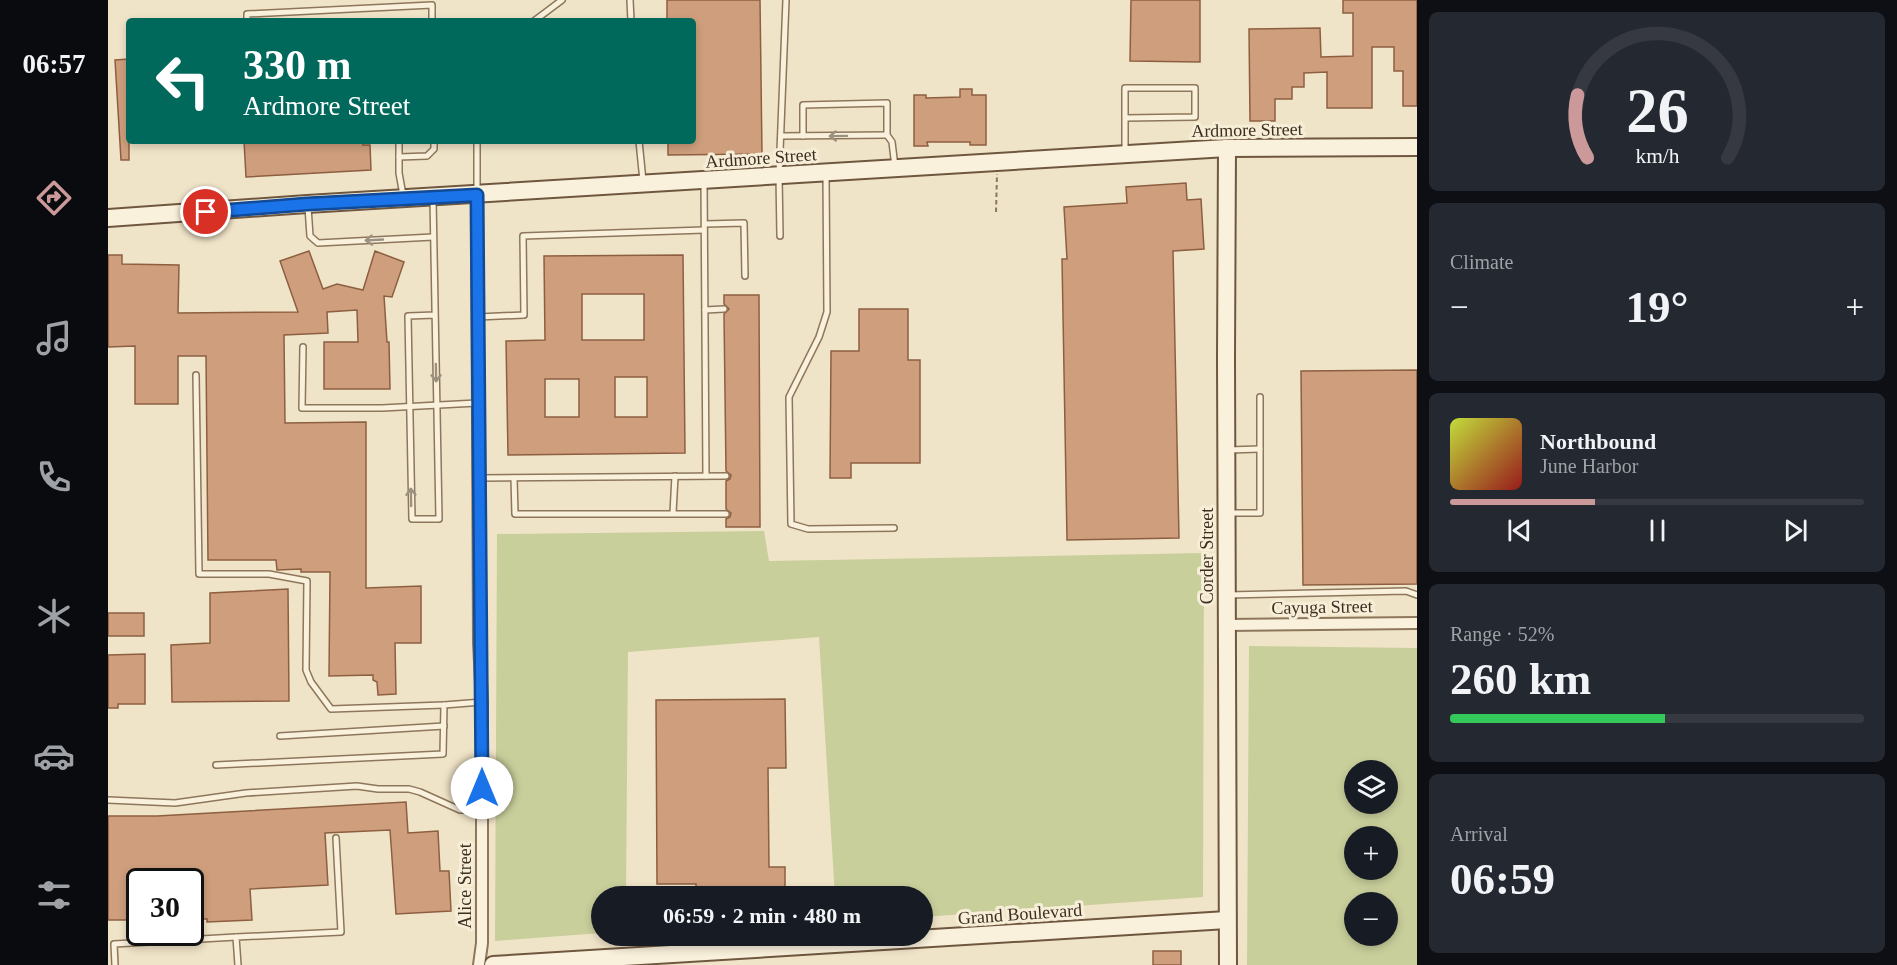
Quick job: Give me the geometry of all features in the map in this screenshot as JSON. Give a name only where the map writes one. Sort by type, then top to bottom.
[{"type":"street","name":"Ardmore Street","points":[[108,218],[1227,148],[1417,147]]},
{"type":"street","name":"Corder Street","points":[[1227,148],[1228,965]]},
{"type":"street","name":"Alice Street","points":[[477,195],[479,643],[482,702],[482,943],[479,965]]},
{"type":"street","name":"Cayuga Street","points":[[1226,625],[1417,623]]},
{"type":"street","name":"Grand Boulevard","points":[[493,965],[1227,920]]},
{"type":"lane","points":[[538,18],[562,0]]},
{"type":"lane","points":[[630,0],[631,18]]},
{"type":"lane","points":[[780,236],[779,176],[786,0]]},
{"type":"lane","points":[[247,18],[247,14],[432,5],[432,18]]},
{"type":"lane","points":[[1125,118],[1195,117],[1195,88],[1125,88],[1125,118],[1125,154]]},
{"type":"lane","points":[[803,136],[802,105],[887,103],[887,135],[892,142],[895,169]]},
{"type":"lane","points":[[781,136],[887,135]]},
{"type":"lane","points":[[399,144],[399,173],[404,199]]},
{"type":"lane","points":[[399,157],[427,156],[434,149],[434,144]]},
{"type":"lane","points":[[477,144],[477,195]]},
{"type":"lane","points":[[639,144],[643,185]]},
{"type":"lane","points":[[826,173],[827,312],[819,338],[789,397],[791,524],[808,528],[894,528]]},
{"type":"lane","points":[[704,181],[706,476]]},
{"type":"lane","points":[[433,198],[439,519],[412,519],[408,316],[435,315]]},
{"type":"lane","points":[[307,204],[310,236],[318,243],[433,237]]},
{"type":"lane","points":[[478,317],[524,315],[523,236],[744,223],[745,276]]},
{"type":"lane","points":[[705,309],[724,309]]},
{"type":"lane","points":[[303,347],[302,408],[410,407],[479,403]]},
{"type":"lane","points":[[196,375],[200,574],[270,574],[307,581],[306,670],[310,682],[331,708],[482,702]]},
{"type":"lane","points":[[1226,513],[1260,513],[1260,397]]},
{"type":"lane","points":[[1226,450],[1260,449]]},
{"type":"lane","points":[[673,513],[675,476]]},
{"type":"lane","points":[[479,478],[726,476]]},
{"type":"lane","points":[[514,478],[515,514],[726,514]]},
{"type":"lane","points":[[1226,595],[1407,591],[1417,595]]},
{"type":"lane","points":[[216,765],[443,754],[444,705]]},
{"type":"lane","points":[[280,736],[444,726]]},
{"type":"lane","points":[[108,800],[175,803],[246,793],[357,786],[409,789],[460,810],[482,810]]},
{"type":"lane","points":[[115,965],[114,944],[341,932],[336,838]]},
{"type":"lane","points":[[236,937],[238,965]]},
{"type":"path","points":[[996,212],[998,163]]},
{"type":"green space","points":[[764,531],[769,561],[1204,553],[1203,897],[933,916],[933,886],[834,886],[819,637],[628,652],[626,886],[591,886],[591,934],[495,941],[497,534]]},
{"type":"green space","points":[[1249,646],[1417,648],[1417,965],[1247,965]]},
{"type":"building","points":[[667,0],[760,0],[762,154],[668,155],[668,144],[696,144],[696,18],[667,18]]},
{"type":"building","points":[[1131,0],[1200,0],[1200,62],[1130,61]]},
{"type":"building","points":[[1343,0],[1417,0],[1417,106],[1403,106],[1403,71],[1394,71],[1394,47],[1372,47],[1372,108],[1327,108],[1327,72],[1304,73],[1304,87],[1292,87],[1292,99],[1275,99],[1275,121],[1250,121],[1249,29],[1320,28],[1321,57],[1353,56],[1353,13],[1343,13]]},
{"type":"building","points":[[126,59],[126,144],[129,144],[129,160],[121,160],[115,60]]},
{"type":"building","points":[[960,89],[972,89],[972,95],[986,95],[986,145],[970,145],[970,142],[927,142],[928,146],[914,146],[914,95],[926,95],[926,98],[960,97]]},
{"type":"building","points":[[244,144],[370,145],[371,170],[246,177]]},
{"type":"building","points":[[1186,183],[1187,200],[1201,199],[1204,249],[1173,251],[1179,538],[1067,540],[1062,259],[1067,259],[1064,207],[1127,203],[1126,187]]},
{"type":"building","points":[[309,251],[323,289],[337,284],[363,290],[375,251],[404,262],[392,297],[384,296],[387,342],[389,342],[390,389],[324,389],[324,342],[358,342],[357,310],[327,312],[328,333],[284,335],[285,423],[366,422],[366,588],[421,586],[421,643],[395,643],[396,694],[378,695],[377,682],[373,680],[373,675],[329,676],[330,572],[301,572],[301,569],[277,570],[276,560],[208,560],[206,356],[178,356],[178,404],[135,404],[135,346],[108,347],[108,255],[122,255],[122,264],[179,265],[178,313],[298,312],[280,261]]},
{"type":"building","points":[[683,255],[685,453],[508,455],[506,341],[545,340],[544,256]],"holes":[[[582,294],[644,294],[644,340],[582,340]],[[615,377],[647,377],[647,417],[615,417]],[[545,379],[579,379],[579,417],[545,417]]]},
{"type":"building","points":[[724,295],[759,295],[760,527],[726,527],[726,519],[731,513],[726,509],[726,481],[731,475],[726,471],[724,314],[729,309],[724,304]]},
{"type":"building","points":[[859,309],[908,309],[908,360],[920,360],[920,463],[851,463],[851,478],[830,478],[831,351],[859,351]]},
{"type":"building","points":[[1417,370],[1417,584],[1303,585],[1301,371]]},
{"type":"building","points":[[288,589],[289,701],[172,702],[171,645],[210,643],[210,593]]},
{"type":"building","points":[[108,613],[144,613],[144,636],[108,636]]},
{"type":"building","points":[[145,654],[145,704],[118,704],[118,708],[108,708],[108,655]]},
{"type":"building","points":[[785,699],[786,768],[768,768],[769,867],[785,867],[785,886],[657,884],[656,700]]},
{"type":"building","points":[[406,802],[408,833],[438,831],[440,871],[449,871],[451,911],[396,914],[390,830],[325,833],[328,885],[250,889],[252,920],[207,922],[207,919],[204,919],[204,868],[126,868],[126,920],[108,920],[108,816],[157,816]]},
{"type":"building","points":[[1153,951],[1181,951],[1181,965],[1153,965]]},
{"type":"route","points":[[206,212],[477,195],[482,788]]}]
